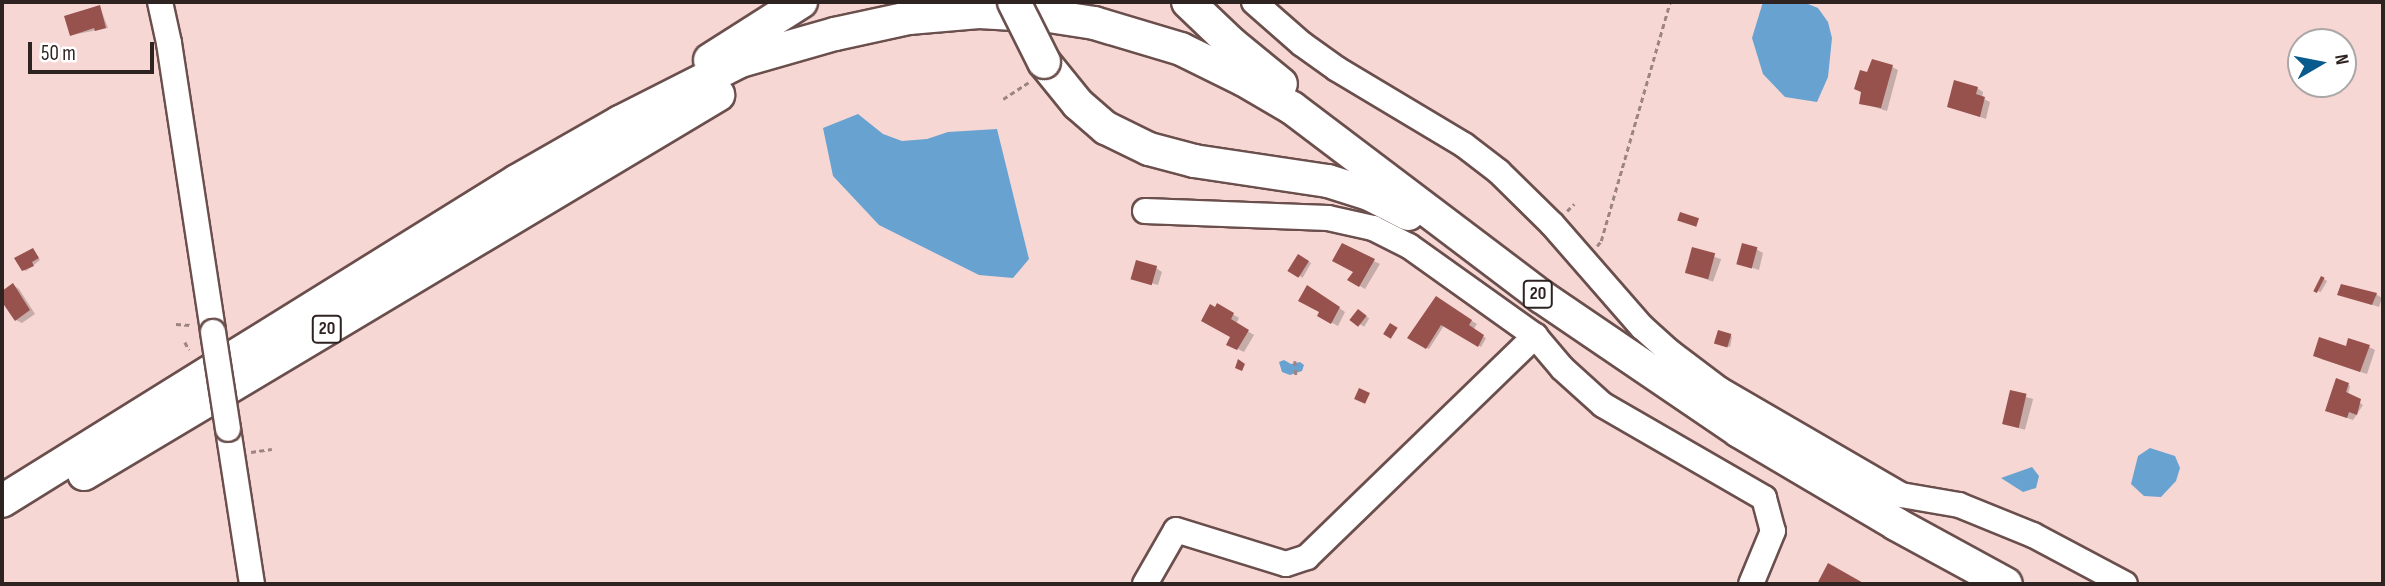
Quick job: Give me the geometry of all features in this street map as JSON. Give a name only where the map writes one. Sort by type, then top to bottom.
[{"type":"main road","points":[[620,122],[734,43],[802,2]]},
{"type":"main road","points":[[1014,2],[1044,62],[1078,104],[1106,128],[1149,149],[1194,161],[1328,181],[1368,194],[1409,215],[1432,216]]},
{"type":"main road","points":[[1188,2],[1232,44],[1284,86],[1292,108]]},
{"type":"main road","name":"20","points":[[2,501],[517,181],[620,122],[740,61],[824,37],[909,18],[979,12],[1049,16],[1094,23],[1181,49],[1244,80],[1292,108],[1542,297],[1739,431],[1968,575],[2006,584]]},
{"type":"main road","name":"20","points":[[2,521],[148,438],[685,114],[824,37]]},
{"type":"street","points":[[160,2],[169,43],[205,329],[228,429],[252,584]]},
{"type":"street","points":[[1254,2],[1302,44],[1337,69],[1464,145],[1499,172],[1552,224],[1642,327],[1719,389],[1900,495],[1959,505],[2033,535],[2125,584]]},
{"type":"street","points":[[1145,211],[1328,218],[1373,228],[1409,246],[1535,336],[1562,368],[1603,405],[1764,498],[1773,531],[1751,584]]},
{"type":"street","points":[[1146,584],[1176,530],[1286,564],[1307,557],[1535,336]]},
{"type":"path","points":[[1605,230],[1670,2]]},
{"type":"path","points":[[1003,99],[1008,94]]},
{"type":"path","points":[[176,324],[205,329]]},
{"type":"path","points":[[185,342],[189,349]]},
{"type":"path","points":[[1295,362],[1296,376]]},
{"type":"path","points":[[241,453],[272,449]]},
{"type":"water","points":[[1763,2],[1803,2],[1818,8],[1828,22],[1832,38],[1828,77],[1817,102],[1785,97],[1763,74],[1752,38]]},
{"type":"water","points":[[858,114],[883,134],[902,141],[927,139],[948,132],[997,129],[1029,259],[1013,278],[979,275],[879,225],[833,176],[823,128]]},
{"type":"water","points":[[1284,360],[1291,364],[1300,362],[1304,365],[1302,371],[1290,375],[1282,372],[1279,362]]},
{"type":"water","points":[[2150,448],[2175,456],[2180,468],[2176,481],[2161,497],[2144,496],[2131,484],[2138,456]]},
{"type":"water","points":[[2032,467],[2039,476],[2036,488],[2023,492],[2001,478]]},
{"type":"building","points":[[100,5],[106,28],[95,31],[94,28],[70,36],[64,16]]},
{"type":"building","points":[[1872,59],[1893,65],[1881,108],[1859,104],[1861,92],[1854,89],[1860,70],[1867,72]]},
{"type":"building","points":[[1954,80],[1978,87],[1976,94],[1985,97],[1980,117],[1947,107]]},
{"type":"building","points":[[1680,212],[1699,218],[1696,227],[1677,221]]},
{"type":"building","points":[[1342,243],[1375,259],[1359,287],[1347,280],[1353,272],[1332,261]]},
{"type":"building","points":[[1742,243],[1757,247],[1752,268],[1736,264]]},
{"type":"building","points":[[1692,247],[1715,253],[1708,279],[1685,273]]},
{"type":"building","points":[[33,248],[39,258],[32,262],[34,266],[22,271],[14,258]]},
{"type":"building","points":[[1298,254],[1309,261],[1298,278],[1287,271]]},
{"type":"building","points":[[1136,260],[1157,266],[1152,285],[1130,279]]},
{"type":"building","points":[[2321,276],[2325,278],[2317,293],[2313,291]]},
{"type":"building","points":[[13,283],[30,310],[15,321],[2,302],[2,291]]},
{"type":"building","points":[[2341,284],[2377,293],[2372,305],[2337,295]]},
{"type":"building","points":[[1307,285],[1340,307],[1331,324],[1317,316],[1319,312],[1298,301]]},
{"type":"building","points":[[1436,296],[1472,320],[1469,325],[1484,335],[1478,347],[1441,325],[1426,349],[1407,338]]},
{"type":"building","points":[[1217,303],[1234,313],[1231,319],[1249,330],[1237,350],[1226,345],[1230,337],[1201,321],[1210,304],[1215,307]]},
{"type":"building","points":[[1358,309],[1367,316],[1358,327],[1349,320]]},
{"type":"building","points":[[1390,323],[1398,328],[1391,339],[1383,334]]},
{"type":"building","points":[[1718,330],[1731,334],[1727,347],[1714,343]]},
{"type":"building","points":[[2319,337],[2346,346],[2348,338],[2370,345],[2360,372],[2313,356]]},
{"type":"building","points":[[1238,359],[1245,364],[1242,371],[1235,368]]},
{"type":"building","points":[[2336,378],[2349,383],[2346,392],[2361,399],[2357,415],[2349,412],[2347,418],[2325,411]]},
{"type":"building","points":[[1359,388],[1370,393],[1365,404],[1354,399]]},
{"type":"building","points":[[2010,390],[2027,394],[2019,428],[2002,424]]},
{"type":"building","points":[[1828,563],[1865,584],[1817,584]]}]
